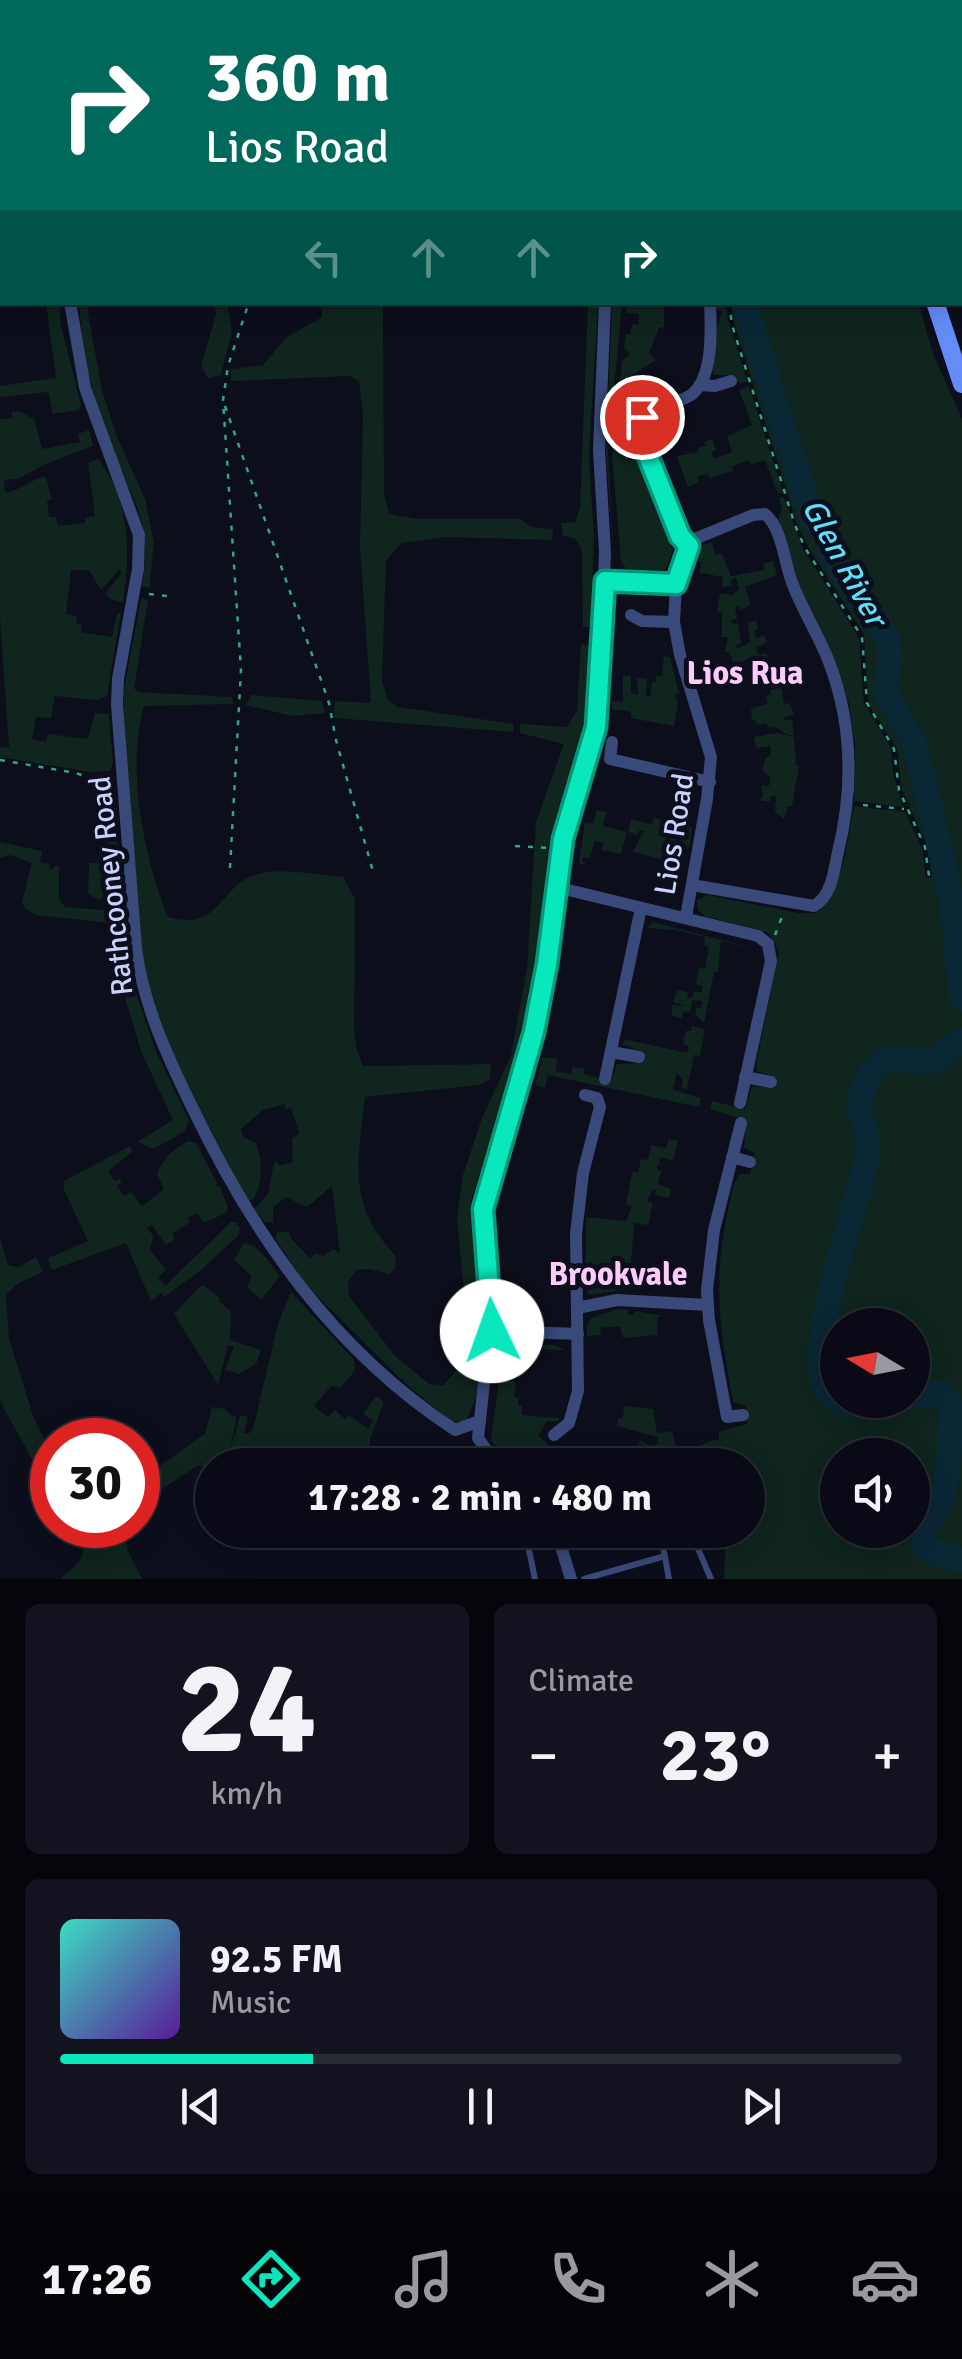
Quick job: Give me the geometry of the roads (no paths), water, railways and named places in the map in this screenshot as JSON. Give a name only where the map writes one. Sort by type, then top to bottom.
[{"type":"main road","points":[[937,305],[962,384]]},
{"type":"street","name":"Rathcooney Road","points":[[70,305],[85,388],[138,535],[138,568],[118,679],[117,706],[136,948],[145,995],[168,1057],[224,1173],[294,1280],[370,1361],[429,1413],[455,1430],[481,1417]]},
{"type":"street","points":[[485,1448],[478,1438],[492,1331],[483,1209],[534,1032],[562,849],[596,727],[605,581],[598,450],[605,305]]},
{"type":"street","points":[[692,884],[814,906],[826,896],[840,844],[850,780],[846,719],[828,659],[794,589],[774,523],[766,514],[753,515],[704,533],[689,546],[680,536],[639,428],[646,413],[687,397],[700,385],[710,344],[710,305]]},
{"type":"street","points":[[700,385],[715,386],[731,380]]},
{"type":"street","name":"Lios Road","points":[[686,918],[710,782],[708,740],[685,678],[674,622],[676,584],[689,546]]},
{"type":"street","points":[[605,581],[676,584]]},
{"type":"street","points":[[632,615],[642,621],[674,622]]},
{"type":"street","points":[[612,742],[610,759],[710,782]]},
{"type":"street","points":[[556,887],[758,936],[768,944],[771,961],[740,1104]]},
{"type":"street","points":[[606,1078],[641,908]]},
{"type":"street","points":[[612,1052],[640,1057]]},
{"type":"street","points":[[746,1077],[771,1082]]},
{"type":"street","points":[[554,1435],[569,1422],[578,1391],[579,1202],[600,1106],[597,1098],[585,1095]]},
{"type":"street","points":[[741,1123],[714,1230],[707,1304],[728,1417],[743,1416]]},
{"type":"street","points":[[732,1157],[750,1162]]},
{"type":"street","points":[[577,1308],[617,1300],[707,1304]]},
{"type":"street","points":[[492,1331],[578,1334]]},
{"type":"street","points":[[562,1548],[571,1579]]},
{"type":"lane","points":[[527,1548],[535,1579]]},
{"type":"lane","points":[[663,1548],[668,1579]]},
{"type":"lane","points":[[698,1548],[711,1579]]},
{"type":"lane","points":[[584,1579],[665,1556]]},
{"type":"waterway","name":"Glen River","points":[[745,305],[813,520],[826,533],[832,557],[887,637],[890,656],[885,691],[914,743],[930,806],[951,897],[962,999]]},
{"type":"waterway","name":"Glen River","points":[[827,1308],[867,1156],[866,1130],[857,1105],[872,1071],[888,1058],[939,1060],[962,1041]]},
{"type":"waterway","points":[[930,1394],[940,1393],[952,1407],[944,1487],[923,1533],[925,1546],[939,1555],[962,1560]]},
{"type":"district","name":"Lios Rua","points":[[745,673]]},
{"type":"district","name":"Brookvale","points":[[618,1274]]}]
